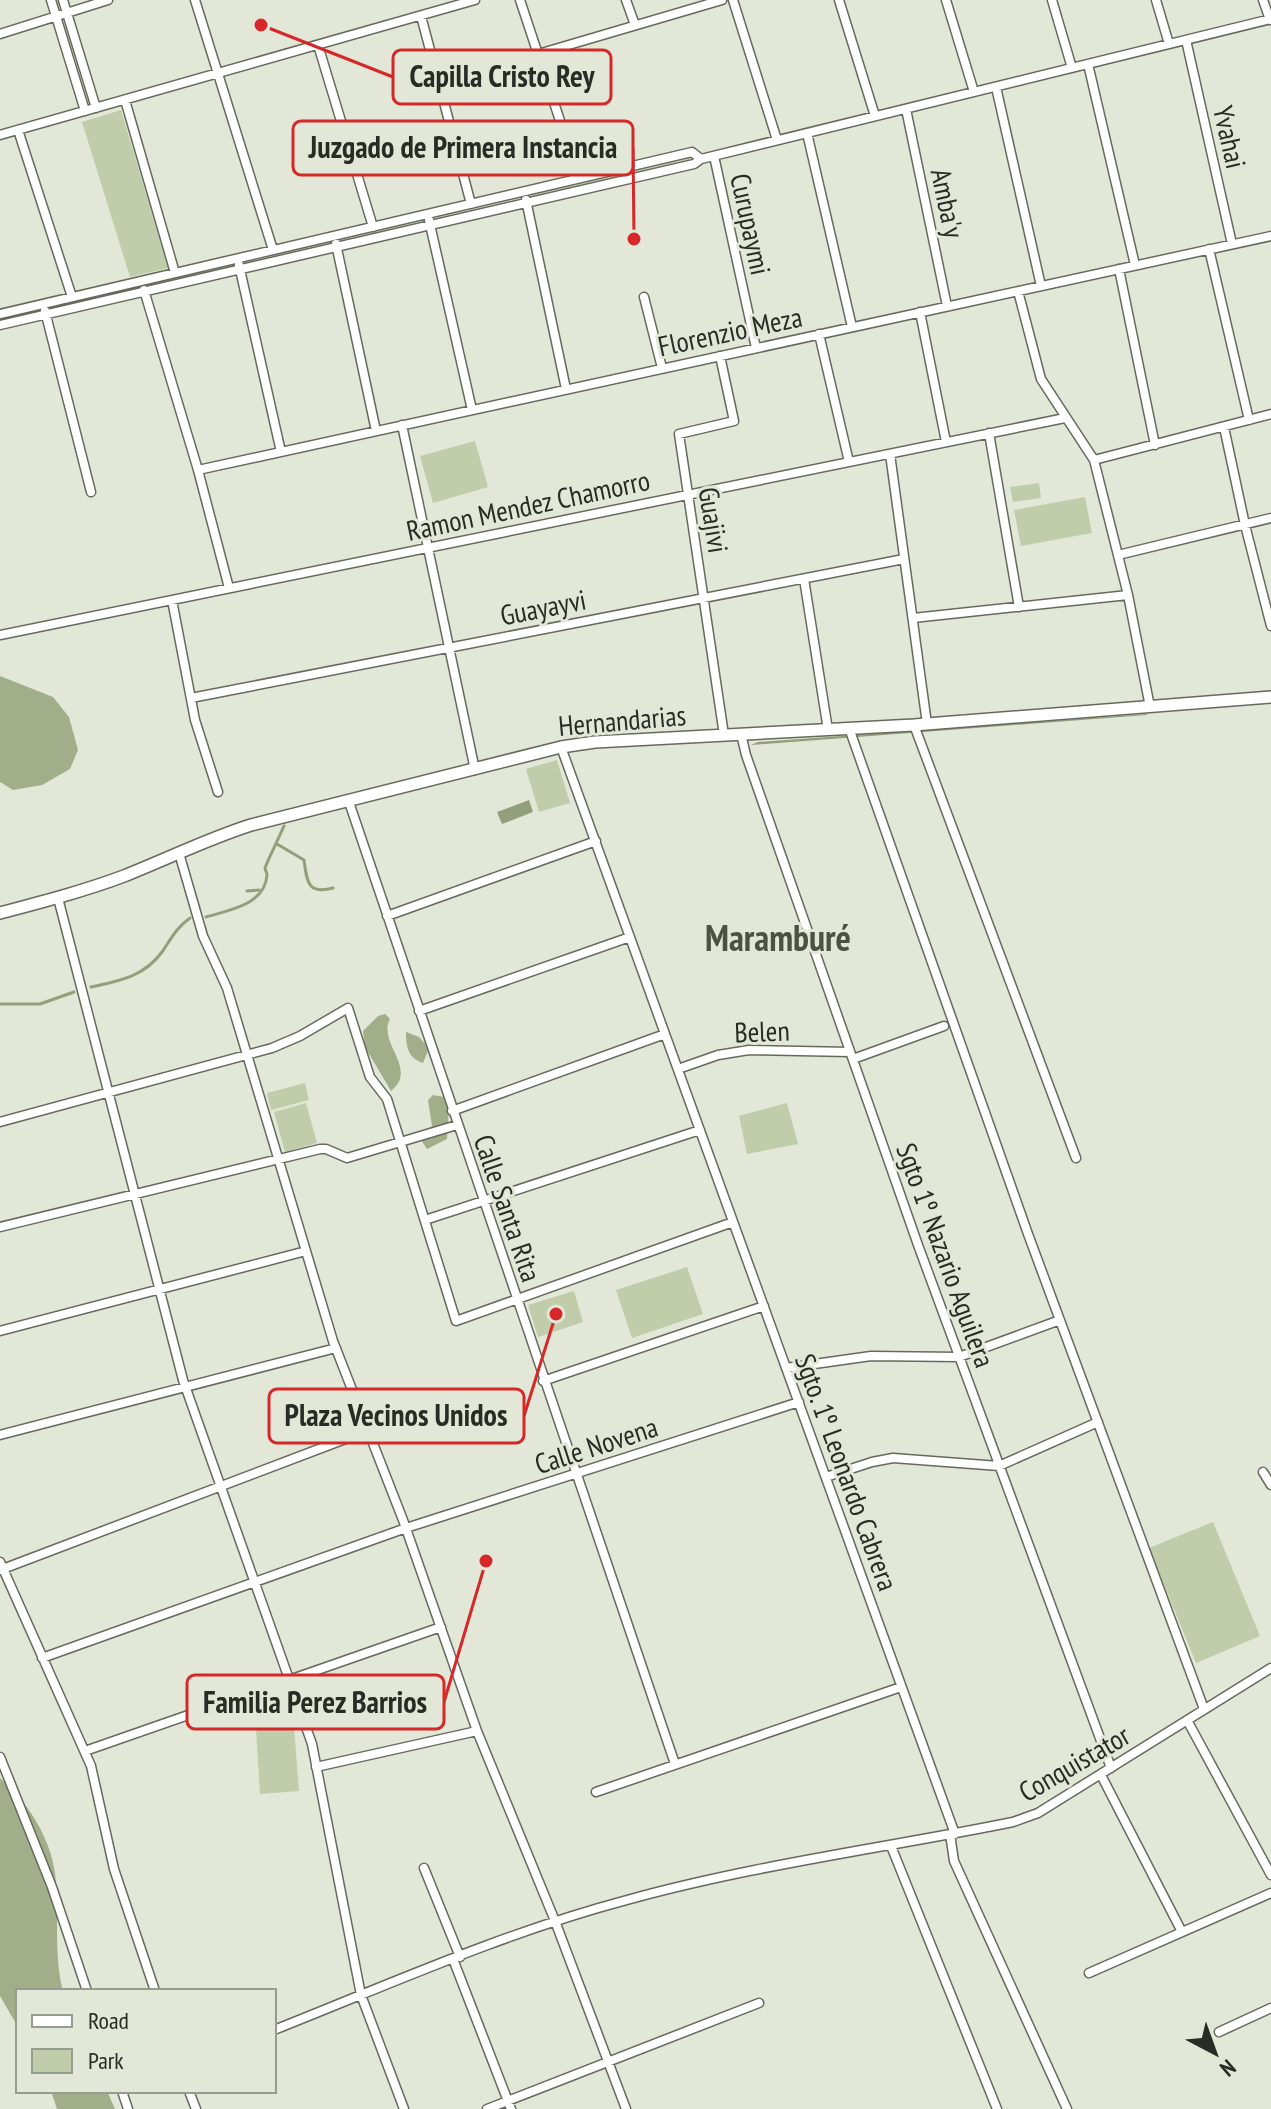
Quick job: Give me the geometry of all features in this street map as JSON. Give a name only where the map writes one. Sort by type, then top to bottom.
[{"type":"street","points":[[51,0],[85,111]]},
{"type":"street","points":[[63,0],[96,108]]},
{"type":"street","points":[[0,34],[108,0]]},
{"type":"street","points":[[195,0],[273,250]]},
{"type":"street","points":[[0,135],[475,0]]},
{"type":"street","points":[[520,0],[579,178]]},
{"type":"street","points":[[626,0],[635,25]]},
{"type":"street","points":[[538,54],[722,0]]},
{"type":"street","points":[[733,0],[777,140]]},
{"type":"street","points":[[839,0],[875,116]]},
{"type":"street","points":[[946,0],[974,92]]},
{"type":"street","points":[[1052,0],[1072,68]]},
{"type":"street","points":[[1156,0],[1169,44]]},
{"type":"street","points":[[0,314],[145,291],[694,164],[701,159],[777,140],[1270,20],[1263,0]]},
{"type":"street","points":[[421,16],[471,204]]},
{"type":"street","name":"Yvahai","points":[[1186,40],[1232,244]]},
{"type":"street","points":[[318,45],[373,227]]},
{"type":"street","points":[[1088,64],[1135,265]]},
{"type":"street","points":[[996,87],[1041,286]]},
{"type":"street","points":[[125,100],[175,273]]},
{"type":"street","name":"Amba'y","points":[[906,109],[947,306]]},
{"type":"street","points":[[18,130],[72,297]]},
{"type":"street","points":[[807,133],[852,327]]},
{"type":"street","points":[[0,325],[72,297],[692,152],[701,159]]},
{"type":"street","name":"Curupaymi","points":[[714,156],[756,348]]},
{"type":"street","points":[[524,191],[566,389]]},
{"type":"street","points":[[427,214],[472,410]]},
{"type":"street","points":[[334,236],[376,431]]},
{"type":"street","name":"Florenzio Meza","points":[[198,470],[1271,236]]},
{"type":"street","points":[[1209,249],[1249,420]]},
{"type":"street","points":[[237,259],[281,452]]},
{"type":"street","points":[[1119,269],[1155,445]]},
{"type":"street","points":[[142,281],[229,588]]},
{"type":"street","points":[[1018,291],[1036,366],[1065,418],[1094,460],[1128,595],[1150,707]]},
{"type":"street","points":[[644,297],[662,368]]},
{"type":"street","points":[[44,309],[91,492]]},
{"type":"street","points":[[920,312],[946,442]]},
{"type":"street","points":[[819,334],[849,462]]},
{"type":"street","name":"Guajivi","points":[[720,356],[734,421],[679,434],[724,735]]},
{"type":"street","points":[[1094,460],[1271,414]]},
{"type":"street","name":"Ramon Mendez Chamorro","points":[[0,635],[1065,418]]},
{"type":"street","points":[[402,425],[475,770]]},
{"type":"street","points":[[1224,427],[1271,626]]},
{"type":"street","points":[[989,433],[1019,607]]},
{"type":"street","points":[[890,454],[927,724]]},
{"type":"street","points":[[1118,555],[1271,518]]},
{"type":"street","name":"Guayayvi","points":[[191,698],[904,559]]},
{"type":"street","points":[[804,579],[828,730]]},
{"type":"street","points":[[913,618],[1128,595]]},
{"type":"street","points":[[172,600],[195,720],[218,792]]},
{"type":"street","name":"Hernandarias","points":[[0,913],[58,898],[251,825],[561,747],[595,742],[914,725],[1271,697]]},
{"type":"street","points":[[914,725],[1076,1158]]},
{"type":"street","points":[[849,728],[1060,1320],[1204,1709]]},
{"type":"street","name":"Sgto 1º Nazario Aguilera","points":[[741,734],[851,1056],[1111,1768]]},
{"type":"street","name":"Sgto. 1º Leonardo Cabrera","points":[[561,747],[953,1834],[954,1861],[1067,2109]]},
{"type":"street","name":"Calle Santa Rita","points":[[349,802],[675,1764]]},
{"type":"street","points":[[387,916],[596,841]]},
{"type":"street","points":[[179,853],[203,936],[227,988],[336,1348],[406,1528],[477,1731],[555,1921],[626,2109]]},
{"type":"street","points":[[58,898],[185,1387],[312,1744],[361,1995],[404,2109]]},
{"type":"street","points":[[419,1011],[630,937]]},
{"type":"street","points":[[0,1122],[287,1043],[348,1008],[370,1077],[387,1099],[456,1321],[733,1222]]},
{"type":"street","points":[[851,1056],[944,1026]]},
{"type":"street","points":[[452,1111],[665,1034]]},
{"type":"street","name":"Belen","points":[[678,1069],[718,1055],[749,1050],[851,1056]]},
{"type":"street","points":[[0,1227],[326,1149],[347,1158],[457,1125]]},
{"type":"street","points":[[425,1220],[699,1128]]},
{"type":"street","points":[[0,1331],[306,1251]]},
{"type":"street","points":[[543,1381],[764,1306]]},
{"type":"street","points":[[786,1368],[871,1356],[959,1357],[1060,1320]]},
{"type":"street","points":[[0,1435],[336,1348]]},
{"type":"street","name":"Calle Novena","points":[[42,1658],[406,1528],[799,1402]]},
{"type":"street","points":[[826,1477],[893,1458],[999,1466],[1098,1422]]},
{"type":"street","points":[[154,1989],[114,1869],[91,1766],[1,1567],[369,1430]]},
{"type":"street","points":[[1263,1472],[1271,1485]]},
{"type":"street","points":[[85,1751],[441,1627]]},
{"type":"street","name":"Conquistator","points":[[276,2029],[555,1921],[628,1899],[1013,1822],[1038,1813],[1269,1672]]},
{"type":"street","points":[[596,1792],[901,1687]]},
{"type":"street","points":[[1187,1720],[1271,1875]]},
{"type":"street","points":[[316,1767],[477,1731]]},
{"type":"street","points":[[0,1757],[52,1887],[86,1989]]},
{"type":"street","points":[[1101,1775],[1182,1932]]},
{"type":"street","points":[[891,1846],[997,2109]]},
{"type":"street","points":[[424,1868],[510,2105]]},
{"type":"street","points":[[1089,1973],[1271,1893]]},
{"type":"street","points":[[487,2109],[510,2105],[608,2062],[759,2003]]},
{"type":"street","points":[[1219,2032],[1271,2008]]},
{"type":"green space","points":[[121,110],[168,268],[130,277],[82,122]]},
{"type":"green space","points":[[692,156],[693,160],[532,196],[533,194]]},
{"type":"green space","points":[[475,441],[488,487],[433,503],[420,456]]},
{"type":"green space","points":[[1039,483],[1041,498],[1013,502],[1010,487]]},
{"type":"green space","points":[[1085,497],[1092,533],[1021,546],[1014,510]]},
{"type":"green space","points":[[557,760],[570,803],[539,812],[526,769]]},
{"type":"green space","points":[[305,1083],[309,1100],[271,1110],[267,1093]]},
{"type":"green space","points":[[306,1103],[317,1143],[285,1152],[274,1112]]},
{"type":"green space","points":[[787,1103],[798,1144],[747,1154],[739,1116]]},
{"type":"green space","points":[[687,1267],[703,1314],[632,1338],[616,1290]]},
{"type":"green space","points":[[574,1291],[583,1322],[538,1337],[528,1305]]},
{"type":"green space","points":[[1213,1522],[1260,1636],[1196,1663],[1149,1548]]},
{"type":"green space","points":[[294,1727],[299,1791],[260,1794],[256,1729]]},
{"type":"shaded area","points":[[0,676],[53,697],[69,717],[78,750],[70,769],[42,785],[13,790],[0,782]]},
{"type":"shaded area","points":[[1147,715],[751,745],[758,742]]},
{"type":"shaded area","points":[[529,800],[533,812],[502,824],[497,812]]},
{"type":"shaded area","points":[[385,1014],[390,1019],[387,1028],[401,1074],[391,1091],[365,1047],[363,1031],[378,1016]]},
{"type":"shaded area","points":[[406,1032],[419,1037],[429,1048],[423,1063],[409,1051]]},
{"type":"shaded area","points":[[433,1095],[444,1097],[449,1108],[447,1139],[427,1149],[421,1140],[432,1126],[428,1100]]},
{"type":"shaded area","points":[[0,1778],[28,1809],[48,1846],[55,1873],[58,1962],[63,1989],[16,1989],[16,2024],[0,1996]]},
{"type":"shaded area","points":[[52,2093],[108,2093],[115,2109],[57,2109]]},
{"type":"waterway","points":[[206,917],[235,909],[260,893],[265,885],[265,868],[284,826]]},
{"type":"waterway","points":[[277,844],[304,860],[313,888],[333,888]]},
{"type":"waterway","points":[[247,891],[259,890]]},
{"type":"waterway","points":[[91,987],[130,977],[147,967],[190,918]]},
{"type":"waterway","points":[[0,1004],[40,1004],[74,992]]},
{"type":"place","name":"Capilla Cristo Rey","points":[[261,25]]},
{"type":"place","name":"Juzgado de Primera Instancia","points":[[634,239]]},
{"type":"place","name":"Plaza Vecinos Unidos","points":[[556,1314]]},
{"type":"place","name":"Familia Perez Barrios","points":[[486,1561]]},
{"type":"district","name":"Maramburé","points":[[778,937]]}]
